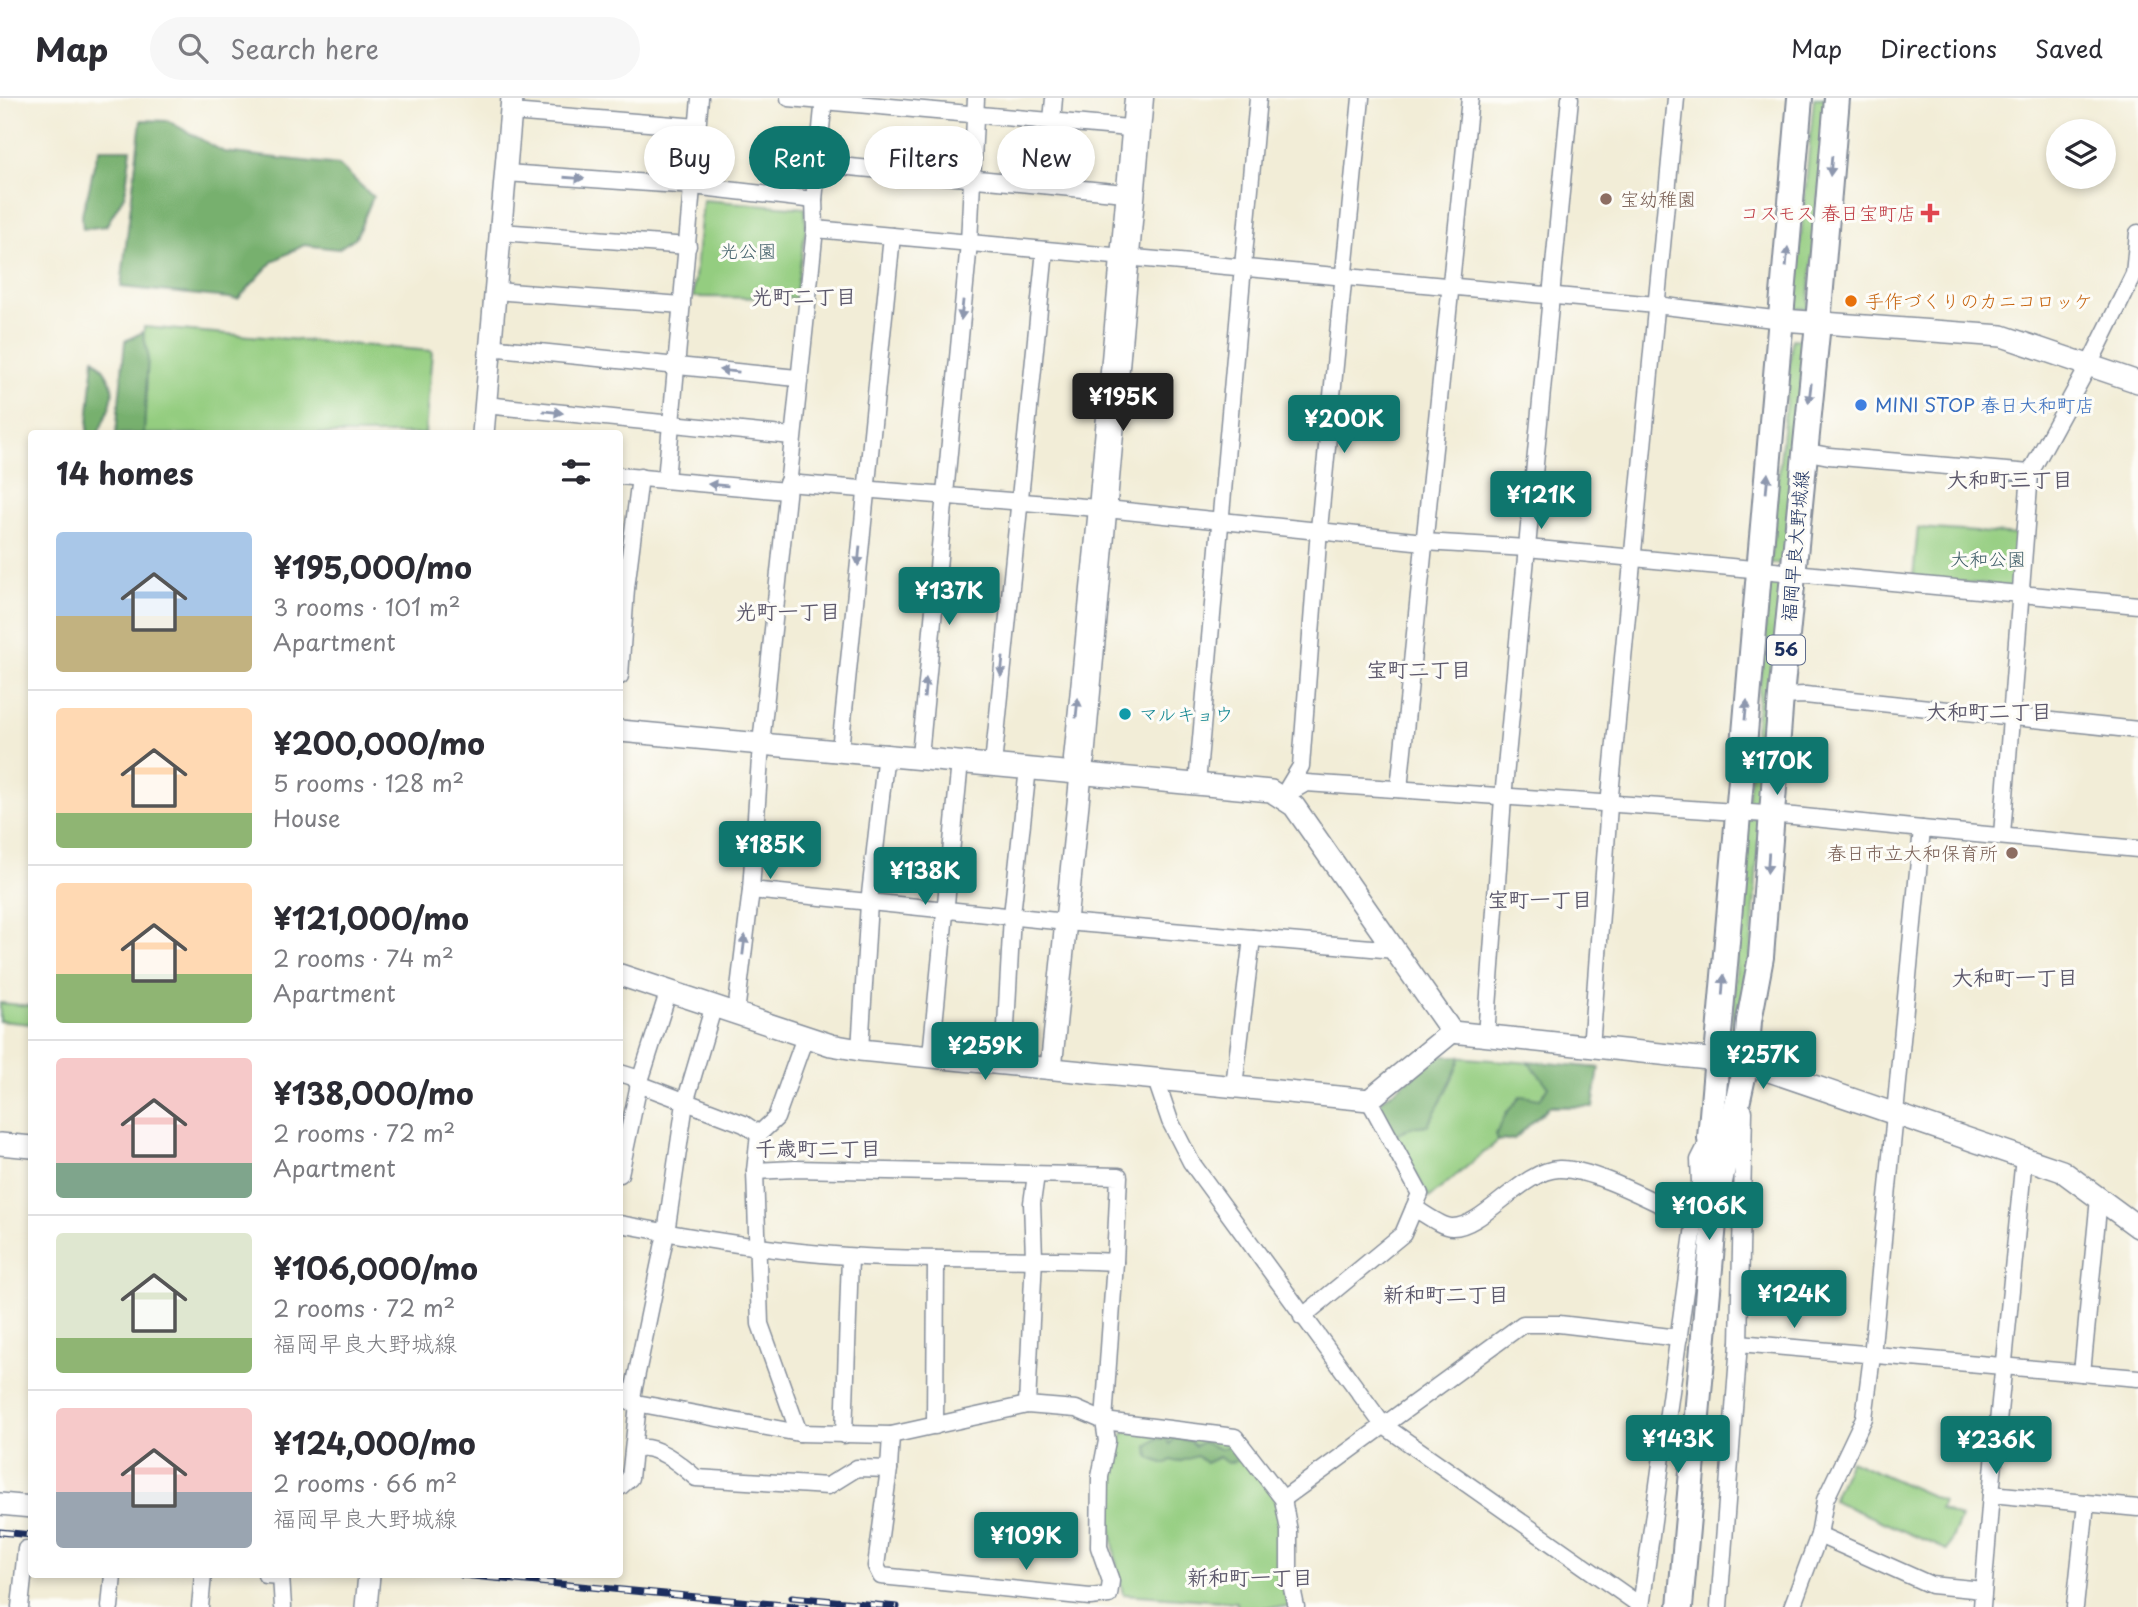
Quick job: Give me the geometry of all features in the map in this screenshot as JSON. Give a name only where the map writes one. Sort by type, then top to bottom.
[{"type":"main road","name":"福岡早良大野城線","points":[[1716,1200],[1710,1138],[1800,98]]},
{"type":"main road","name":"福岡早良大野城線","points":[[1680,1607],[1716,1200],[1746,1063],[1749,1021],[1761,957],[1781,696],[1837,98]]},
{"type":"street","points":[[698,126],[701,98]]},
{"type":"street","points":[[789,98],[975,106],[1052,121],[1136,129]]},
{"type":"street","points":[[1052,121],[1054,98]]},
{"type":"street","points":[[1051,1068],[1081,774],[1072,759],[1103,509],[1126,257],[1136,129],[1133,98]]},
{"type":"street","points":[[1126,257],[1125,193],[1136,129],[1146,98]]},
{"type":"street","points":[[1197,784],[1218,521],[1258,98]]},
{"type":"street","points":[[1283,796],[1301,766],[1319,529],[1361,98]]},
{"type":"street","points":[[1399,789],[1470,98]]},
{"type":"street","points":[[1486,1036],[1503,798],[1570,98]]},
{"type":"street","points":[[1591,1048],[1609,806],[1676,98]]},
{"type":"street","points":[[822,126],[824,100]]},
{"type":"street","points":[[483,430],[512,105],[690,126]]},
{"type":"street","points":[[974,126],[975,106]]},
{"type":"street","points":[[506,173],[644,183]]},
{"type":"street","points":[[983,179],[1125,193]]},
{"type":"street","points":[[666,480],[693,189]]},
{"type":"street","points":[[719,189],[814,200]]},
{"type":"street","points":[[736,1013],[751,890],[761,744],[797,378],[815,229],[815,189]]},
{"type":"street","points":[[920,756],[942,495],[969,243],[970,189]]},
{"type":"street","points":[[815,229],[1550,295],[1782,320],[2002,336],[2138,382]]},
{"type":"street","points":[[501,232],[688,246]]},
{"type":"street","points":[[2002,835],[2030,473],[2136,274],[2138,233]]},
{"type":"street","points":[[840,750],[892,236]]},
{"type":"street","points":[[993,765],[1045,250]]},
{"type":"street","points":[[495,290],[682,305]]},
{"type":"street","points":[[489,347],[797,378]]},
{"type":"street","points":[[485,405],[792,436]]},
{"type":"street","points":[[1804,451],[1829,456],[2030,473]]},
{"type":"street","points":[[623,476],[787,487],[865,488],[1319,529],[1424,542],[1527,548],[2138,605]]},
{"type":"street","points":[[623,588],[640,477]]},
{"type":"street","points":[[1781,696],[1805,695],[2138,730]]},
{"type":"street","points":[[623,731],[920,756],[1271,791],[1283,796],[1294,806],[1452,1032]]},
{"type":"street","points":[[860,1050],[869,903],[886,753]]},
{"type":"street","points":[[931,1055],[943,910],[960,762]]},
{"type":"street","points":[[1004,1063],[1012,915],[1028,768]]},
{"type":"street","points":[[1283,796],[1306,783],[1609,806],[1627,804],[1771,815],[2138,849]]},
{"type":"street","points":[[1792,1607],[1819,1535],[1825,1500],[1864,1418],[1922,829]]},
{"type":"street","points":[[751,890],[1066,922],[1395,950]]},
{"type":"street","points":[[1234,1086],[1252,938]]},
{"type":"street","points":[[623,976],[805,1037],[860,1050],[1369,1100],[1452,1032],[1746,1063],[2062,1171],[2138,1227]]},
{"type":"street","points":[[623,1160],[639,1084],[669,990]]},
{"type":"street","points":[[623,1485],[630,1478],[634,1450],[630,1402],[666,1233],[685,1103],[714,1006]]},
{"type":"street","points":[[799,1433],[760,1324],[755,1171],[759,1134],[776,1118],[805,1037]]},
{"type":"street","points":[[1720,1607],[1739,1343],[1746,1063]]},
{"type":"street","points":[[623,1074],[633,1077],[639,1084],[744,1124],[759,1134]]},
{"type":"street","points":[[1156,1080],[1170,1121],[1191,1162],[1383,1425],[1641,1606],[1700,1183],[1699,1160],[1710,1138]]},
{"type":"street","points":[[1302,1317],[1403,1234],[1420,1194],[1369,1100]]},
{"type":"street","points":[[0,1144],[28,1147]]},
{"type":"street","points":[[1982,1607],[2024,1157]]},
{"type":"street","points":[[755,1171],[822,1169],[1119,1176],[1104,1421],[1107,1441],[1100,1477],[1099,1547],[1111,1581],[1109,1595],[1090,1597],[881,1576],[876,1566],[891,1435]]},
{"type":"street","points":[[1414,1208],[1450,1227],[1466,1224],[1531,1178],[1556,1169],[1583,1172],[1693,1220]]},
{"type":"street","points":[[1027,1405],[1034,1257],[1032,1203],[1036,1175]]},
{"type":"street","points":[[2082,1373],[2099,1198]]},
{"type":"street","points":[[623,1225],[756,1249],[850,1257],[1034,1257],[1115,1262]]},
{"type":"street","points":[[844,1435],[850,1257]]},
{"type":"street","points":[[935,1426],[936,1259]]},
{"type":"street","points":[[1283,1499],[1523,1324],[1559,1324],[1679,1338]]},
{"type":"street","points":[[1739,1343],[2138,1378]]},
{"type":"street","points":[[630,1402],[799,1433],[891,1435],[1027,1405],[1076,1409],[1104,1421],[1235,1437],[1283,1499],[1289,1531],[1289,1574],[1296,1607]]},
{"type":"street","points":[[634,1450],[653,1450],[679,1463],[695,1478],[828,1486],[857,1468],[888,1469]]},
{"type":"street","points":[[1991,1494],[2138,1508]]},
{"type":"street","points":[[0,1504],[28,1507]]},
{"type":"street","points":[[2075,1607],[2086,1504]]},
{"type":"street","points":[[1819,1535],[1931,1585],[1983,1590]]},
{"type":"street","points":[[20,1607],[28,1549]]},
{"type":"street","points":[[110,1607],[113,1578]]},
{"type":"street","points":[[200,1607],[203,1578]]},
{"type":"street","points":[[281,1578],[283,1607]]},
{"type":"street","points":[[366,1607],[369,1578]]},
{"type":"green space","points":[[1814,98],[1828,98],[1808,309],[1794,308]]},
{"type":"green space","points":[[141,120],[168,121],[224,152],[339,165],[373,197],[356,237],[338,249],[304,245],[273,261],[238,299],[121,287]]},
{"type":"green space","points":[[100,149],[131,149],[125,194],[106,226],[83,229],[83,212]]},
{"type":"green space","name":"光公園","points":[[703,200],[805,208],[806,227],[795,298],[693,297]]},
{"type":"green space","points":[[144,327],[432,351],[425,430],[135,430]]},
{"type":"green space","points":[[143,332],[148,354],[144,430],[116,430],[125,341]]},
{"type":"green space","points":[[1792,339],[1805,340],[1784,564],[1770,563]]},
{"type":"green space","points":[[94,358],[109,378],[113,394],[100,430],[87,430]]},
{"type":"green space","name":"大和公園","points":[[1918,528],[2020,535],[2017,588],[1913,577]]},
{"type":"green space","points":[[1770,579],[1783,580],[1761,803],[1748,802]]},
{"type":"green space","points":[[1746,817],[1760,818],[1751,954],[1736,1029],[1732,1029]]},
{"type":"green space","points":[[0,1003],[28,1006],[28,1024],[0,1021]]},
{"type":"green space","points":[[1439,1056],[1460,1056],[1452,1080],[1428,1125],[1412,1127],[1396,1135],[1380,1106],[1382,1100]]},
{"type":"green space","points":[[1440,1056],[1599,1068],[1593,1107],[1549,1107],[1514,1139],[1498,1141],[1429,1198],[1380,1106],[1382,1100]]},
{"type":"green space","points":[[1528,1061],[1599,1068],[1593,1107],[1549,1106],[1514,1139],[1498,1141],[1496,1134],[1507,1112],[1521,1096],[1540,1099],[1548,1086]]},
{"type":"green space","points":[[1125,1431],[1231,1442],[1274,1494],[1284,1525],[1291,1607],[1238,1607],[1236,1602],[1123,1594],[1112,1533],[1110,1489],[1117,1448]]},
{"type":"green space","points":[[1174,1438],[1190,1441],[1195,1446],[1203,1442],[1220,1449],[1230,1445],[1239,1451],[1240,1460],[1227,1463],[1219,1457],[1206,1463],[1197,1456],[1178,1462],[1171,1460],[1166,1464],[1149,1458],[1148,1446],[1156,1439],[1166,1439],[1170,1444]]},
{"type":"green space","points":[[1850,1460],[1943,1501],[1940,1509],[1961,1518],[1947,1550],[1832,1500]]},
{"type":"railway","points":[[0,1532],[28,1535]]},
{"type":"railway","points":[[494,1578],[805,1607]]},
{"type":"railway","points":[[792,1597],[897,1607]]},
{"type":"place","name":"宝幼稚園","points":[[1606,199]]},
{"type":"place","name":"コスモス 春日宝町店","points":[[1930,213]]},
{"type":"place","name":"手作づくりのカニコロッケ","points":[[1851,301]]},
{"type":"place","name":"MINI STOP 春日大和町店","points":[[1861,405]]},
{"type":"place","name":"マルキョウ","points":[[1125,714]]},
{"type":"place","name":"春日市立大和保育所","points":[[2012,853]]},
{"type":"district","name":"光町二丁目","points":[[804,297]]},
{"type":"district","name":"大和町三丁目","points":[[2010,480]]},
{"type":"district","name":"光町一丁目","points":[[788,612]]},
{"type":"district","name":"宝町二丁目","points":[[1419,670]]},
{"type":"district","name":"大和町二丁目","points":[[1989,712]]},
{"type":"district","name":"宝町一丁目","points":[[1540,900]]},
{"type":"district","name":"大和町一丁目","points":[[2015,978]]},
{"type":"district","name":"千歳町二丁目","points":[[818,1149]]},
{"type":"district","name":"新和町二丁目","points":[[1446,1295]]},
{"type":"district","name":"新和町一丁目","points":[[1250,1578]]}]
